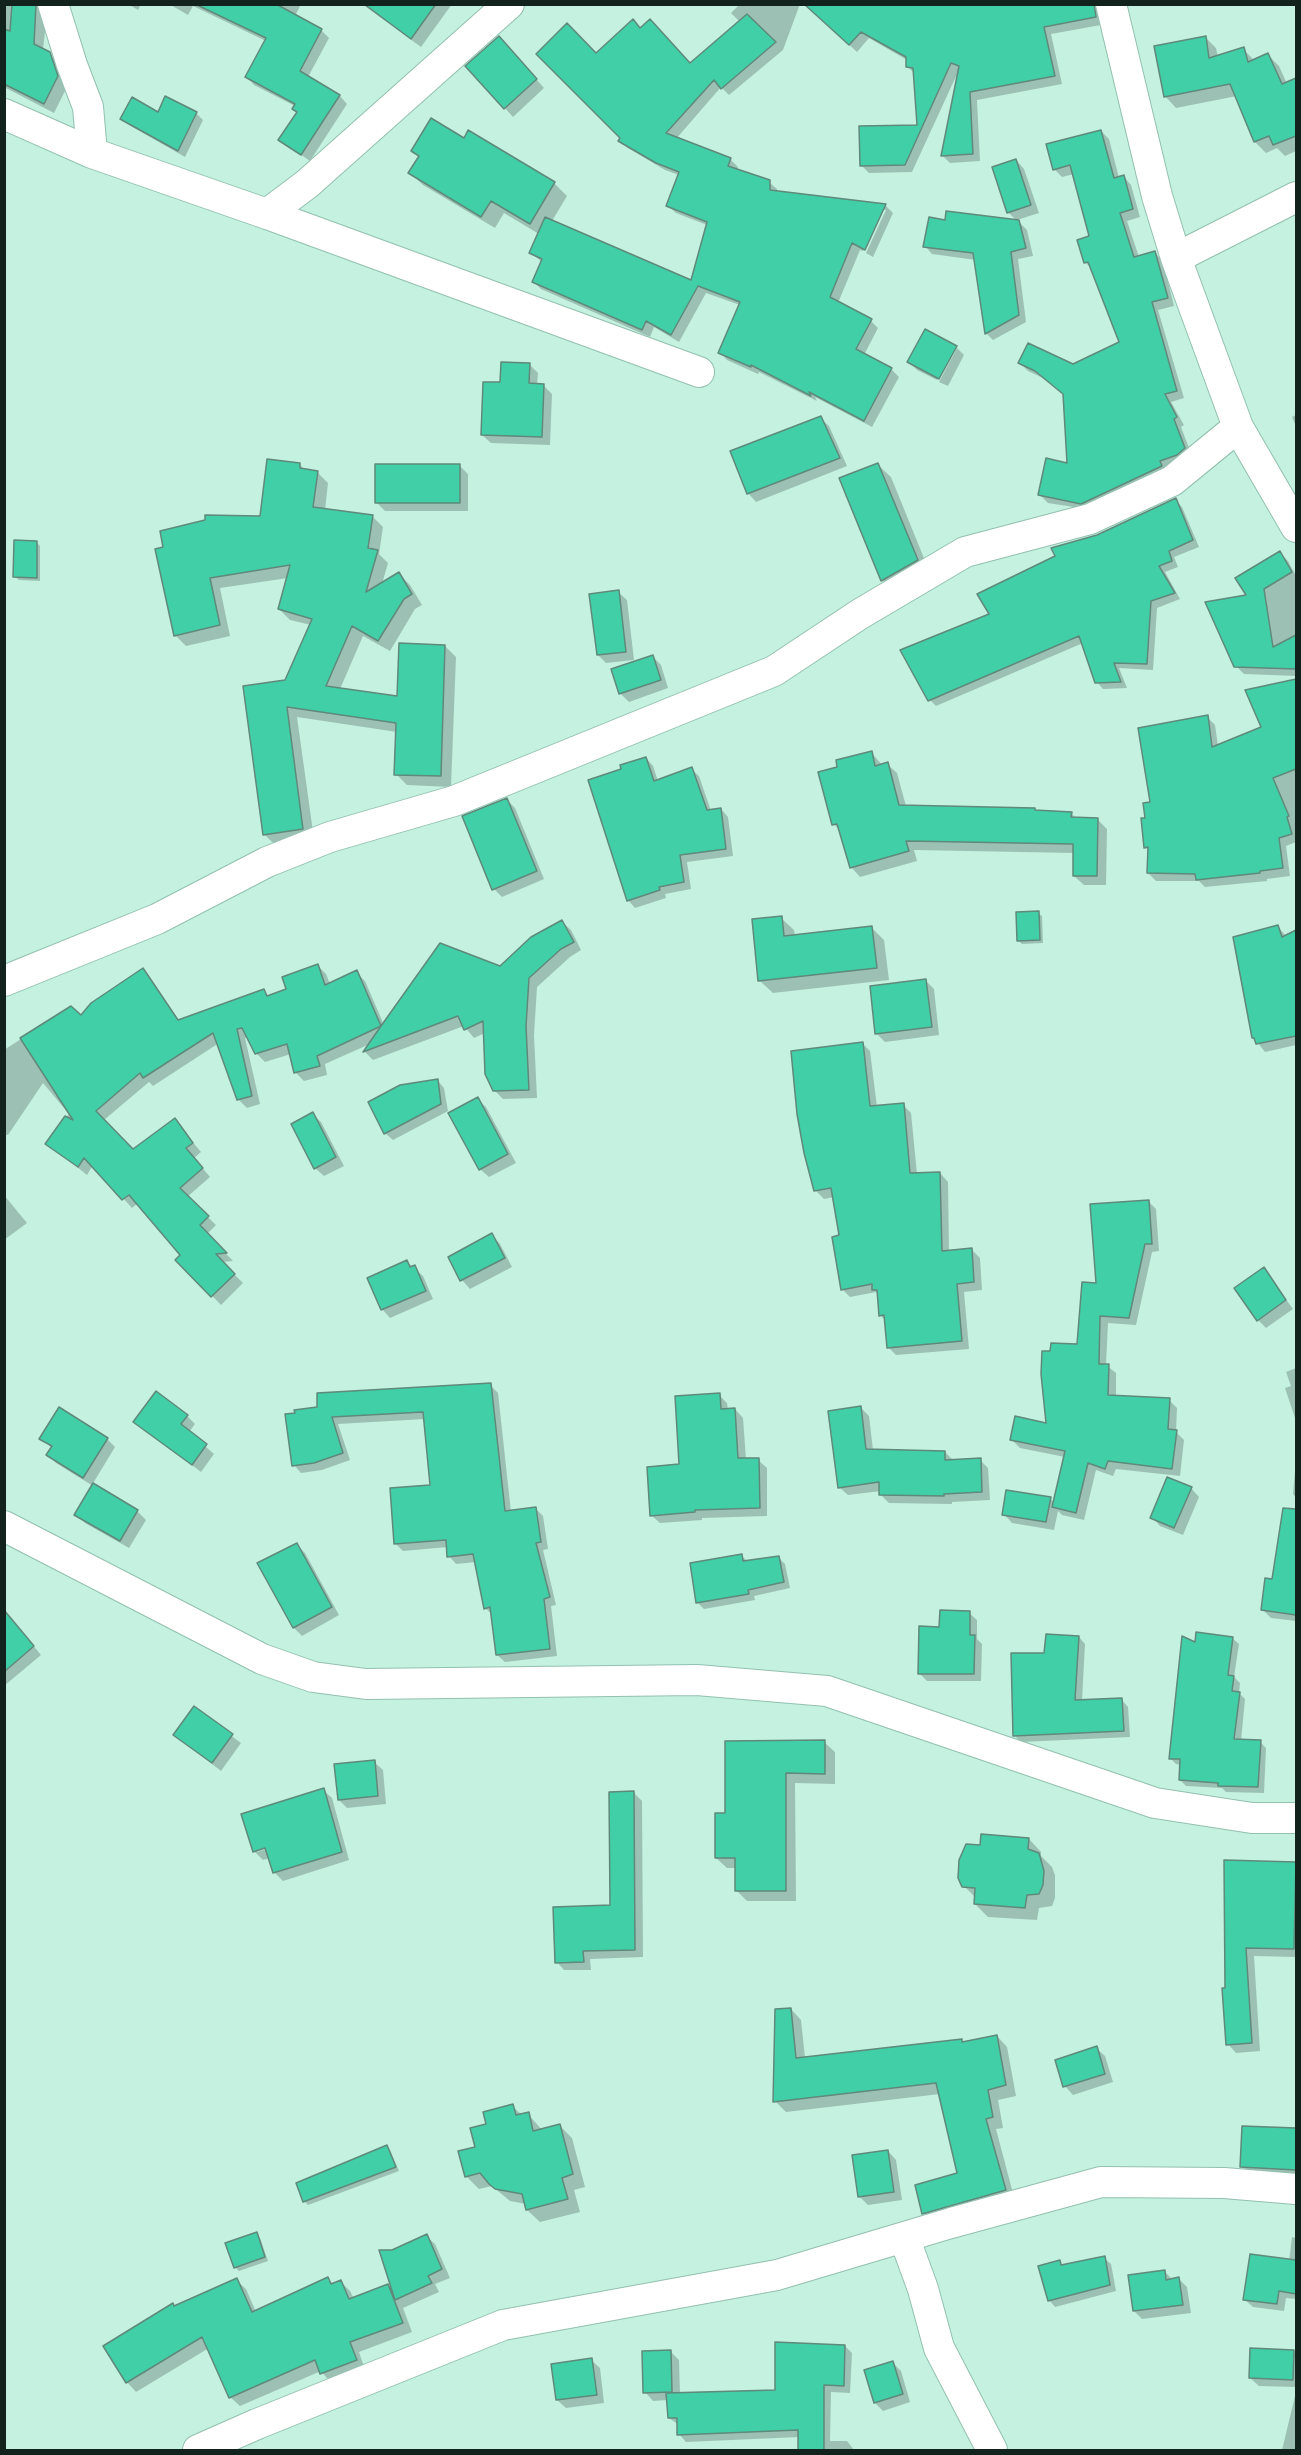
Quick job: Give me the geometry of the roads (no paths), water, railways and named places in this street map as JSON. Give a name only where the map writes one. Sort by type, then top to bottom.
[{"type":"street","points":[[53,4],[88,107],[92,153]]},
{"type":"street","points":[[267,214],[307,184],[508,4]]},
{"type":"street","points":[[1111,4],[1157,196],[1176,258],[1238,427],[1296,527]]},
{"type":"street","points":[[4,114],[92,153],[267,214],[699,372]]},
{"type":"street","points":[[1176,258],[1296,197]]},
{"type":"street","points":[[4,981],[157,919],[267,862],[330,837],[454,801],[774,671],[860,614],[965,552],[1090,519],[1172,481],[1238,427]]},
{"type":"street","points":[[4,1526],[262,1659],[313,1677],[366,1684],[697,1680],[827,1690],[1155,1803],[1252,1818],[1296,1818]]},
{"type":"street","points":[[198,2451],[257,2424],[503,2325],[777,2275],[1101,2182],[1224,2183],[1296,2189]]},
{"type":"street","points":[[904,2237],[923,2289],[939,2348],[992,2451]]}]
